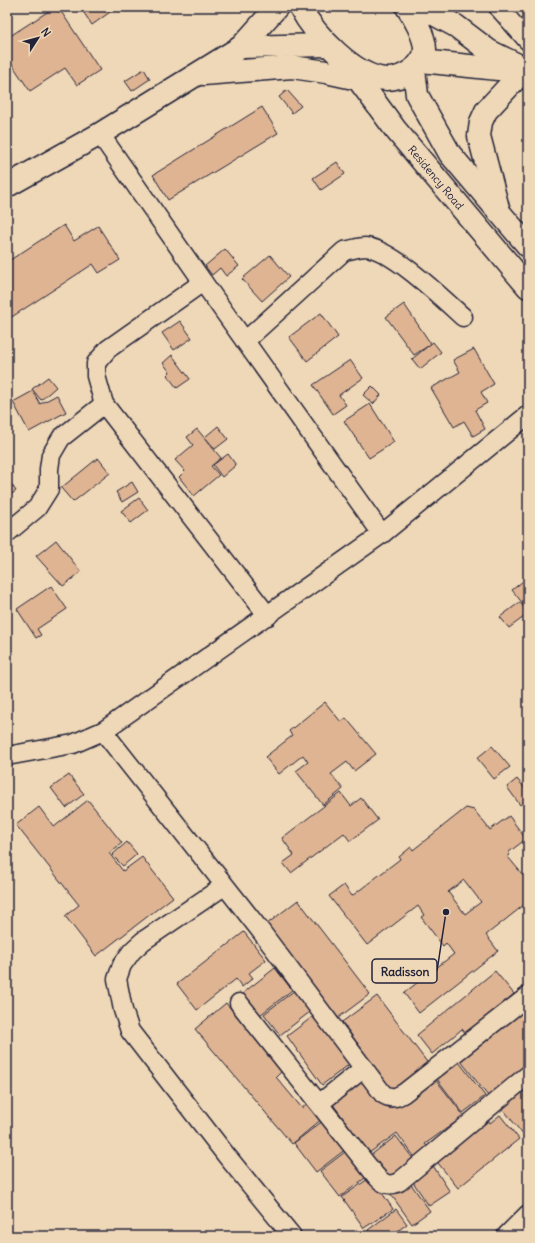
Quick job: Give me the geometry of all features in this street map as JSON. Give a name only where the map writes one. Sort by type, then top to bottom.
[{"type":"street","points":[[7,186],[100,134],[242,47],[277,7]]},
{"type":"street","name":"Residency Road","points":[[300,7],[311,25],[327,45],[354,71],[395,129],[528,287]]},
{"type":"street","points":[[407,7],[419,28],[426,49],[418,65],[417,95],[450,154],[528,246]]},
{"type":"street","points":[[421,7],[456,26],[489,51],[526,70]]},
{"type":"street","points":[[498,7],[528,41]]},
{"type":"street","points":[[242,47],[327,45]]},
{"type":"street","points":[[418,65],[526,70]]},
{"type":"street","name":"Residency Road","points":[[354,71],[368,73],[387,79],[402,76],[418,65]]},
{"type":"street","points":[[199,74],[292,67],[326,72],[354,71]]},
{"type":"street","points":[[499,212],[479,136],[481,122],[486,111],[526,70]]},
{"type":"street","points":[[100,134],[202,282],[382,534]]},
{"type":"street","points":[[245,341],[344,251],[366,247],[387,255],[425,283],[463,317]]},
{"type":"street","points":[[202,282],[108,349],[96,363],[96,376],[104,404],[268,616]]},
{"type":"street","points":[[7,533],[37,508],[49,489],[51,455],[60,438],[104,404]]},
{"type":"street","points":[[7,756],[73,744],[103,731],[268,616],[382,534],[528,415]]},
{"type":"street","points":[[103,731],[383,1094],[394,1098],[399,1096],[528,996]]},
{"type":"street","points":[[224,886],[143,941],[132,951],[122,965],[117,979],[119,993],[130,1031],[226,1156],[292,1236]]},
{"type":"street","points":[[239,1003],[380,1180],[387,1185],[393,1185],[528,1075]]},
{"type":"street","points":[[320,1103],[364,1068]]},
{"type":"street","points":[[506,1236],[528,1214]]},
{"type":"building","points":[[55,7],[58,7],[100,70],[77,85],[65,68],[30,91],[7,57],[7,38]]},
{"type":"building","points":[[80,7],[117,7],[92,25]]},
{"type":"building","points":[[144,69],[150,79],[132,91],[125,81]]},
{"type":"building","points":[[287,90],[301,106],[292,113],[279,97]]},
{"type":"building","points":[[262,107],[278,133],[168,200],[153,175]]},
{"type":"building","points":[[337,162],[345,174],[321,190],[313,178]]},
{"type":"building","points":[[64,225],[74,241],[98,226],[120,260],[99,273],[93,264],[7,320],[7,262]]},
{"type":"building","points":[[225,249],[239,266],[226,276],[220,268],[212,275],[205,266]]},
{"type":"building","points":[[270,255],[289,277],[262,301],[242,279]]},
{"type":"building","points":[[404,304],[431,344],[414,355],[386,317]]},
{"type":"building","points":[[321,313],[338,337],[307,361],[289,337]]},
{"type":"building","points":[[180,321],[192,338],[174,350],[162,333]]},
{"type":"building","points":[[433,342],[441,352],[420,369],[412,359]]},
{"type":"building","points":[[474,349],[494,384],[481,392],[487,403],[475,410],[485,429],[473,436],[464,421],[454,427],[431,388],[460,372],[453,360]]},
{"type":"building","points":[[172,355],[190,379],[177,388],[167,375],[170,372],[163,363]]},
{"type":"building","points":[[350,360],[363,378],[339,395],[346,405],[333,414],[313,385]]},
{"type":"building","points":[[48,377],[56,387],[41,400],[32,389]]},
{"type":"building","points":[[372,386],[381,395],[373,404],[363,395]]},
{"type":"building","points":[[33,391],[40,404],[57,395],[66,412],[29,432],[13,402]]},
{"type":"building","points":[[370,404],[394,442],[369,458],[344,421]]},
{"type":"building","points":[[218,426],[228,439],[215,449],[205,437]]},
{"type":"building","points":[[197,429],[221,458],[211,466],[219,475],[194,496],[179,477],[185,471],[175,460],[193,445],[187,437]]},
{"type":"building","points":[[228,454],[236,465],[222,477],[213,465]]},
{"type":"building","points":[[98,458],[110,473],[73,502],[61,488]]},
{"type":"building","points":[[7,478],[16,491],[7,497]]},
{"type":"building","points":[[132,482],[138,492],[122,502],[116,492]]},
{"type":"building","points":[[139,498],[148,510],[131,523],[121,511]]},
{"type":"building","points":[[56,540],[81,572],[63,586],[36,556]]},
{"type":"building","points":[[528,577],[528,610],[512,590]]},
{"type":"building","points":[[51,586],[67,609],[37,629],[41,635],[36,638],[17,609]]},
{"type":"building","points":[[520,602],[528,614],[509,628],[500,617]]},
{"type":"building","points":[[325,702],[341,722],[346,718],[376,754],[354,771],[347,762],[331,774],[343,789],[323,805],[296,771],[308,762],[303,755],[279,774],[265,757],[292,736],[289,731]]},
{"type":"building","points":[[492,746],[510,767],[494,779],[477,758]]},
{"type":"building","points":[[69,775],[84,794],[66,808],[51,788]]},
{"type":"building","points":[[517,779],[528,792],[528,799],[520,805],[507,787]]},
{"type":"building","points":[[341,793],[351,806],[361,798],[378,820],[350,841],[344,833],[291,873],[283,863],[294,855],[282,838]]},
{"type":"building","points":[[88,800],[122,843],[109,853],[123,871],[142,857],[173,897],[96,956],[65,916],[79,905],[16,825],[39,807],[54,827]]},
{"type":"building","points":[[466,808],[474,810],[490,830],[509,816],[526,839],[509,852],[508,857],[528,881],[528,905],[524,905],[486,935],[498,951],[419,1013],[404,993],[454,954],[446,943],[443,946],[421,917],[424,915],[418,906],[367,945],[329,896],[344,885],[352,896],[400,859],[399,857],[411,847],[413,850]],"holes":[[[464,880],[481,902],[465,914],[448,892]]]},
{"type":"building","points":[[127,842],[137,854],[123,866],[112,855]]},
{"type":"building","points":[[298,900],[370,994],[338,1018],[267,924]]},
{"type":"building","points":[[244,932],[266,960],[249,973],[253,978],[242,987],[236,979],[197,1010],[177,984]]},
{"type":"building","points":[[275,968],[292,990],[260,1015],[243,993]]},
{"type":"building","points":[[495,971],[514,994],[466,1034],[462,1029],[432,1054],[417,1035]]},
{"type":"building","points":[[299,987],[315,1008],[280,1035],[264,1014]]},
{"type":"building","points":[[377,996],[430,1066],[394,1093],[342,1022]]},
{"type":"building","points":[[226,1003],[282,1071],[276,1077],[302,1108],[309,1102],[323,1118],[292,1144],[195,1029]]},
{"type":"building","points":[[528,1007],[528,1065],[488,1096],[457,1056]]},
{"type":"building","points":[[319,1012],[355,1060],[322,1085],[287,1036]]},
{"type":"building","points":[[456,1058],[485,1096],[463,1113],[434,1075]]},
{"type":"building","points":[[433,1076],[464,1116],[425,1144],[429,1149],[416,1159],[397,1133],[369,1153],[332,1103],[366,1078],[390,1109]]},
{"type":"building","points":[[528,1083],[528,1133],[524,1136],[500,1105]]},
{"type":"building","points":[[500,1115],[519,1139],[458,1188],[434,1158],[486,1117],[490,1123]]},
{"type":"building","points":[[324,1120],[346,1149],[316,1172],[294,1143]]},
{"type":"building","points":[[396,1136],[414,1160],[389,1179],[371,1155]]},
{"type":"building","points":[[349,1149],[369,1175],[340,1197],[320,1171]]},
{"type":"building","points":[[430,1161],[450,1192],[429,1206],[409,1176]]},
{"type":"building","points":[[371,1177],[393,1209],[364,1228],[342,1197]]},
{"type":"building","points":[[408,1180],[430,1211],[412,1224],[390,1193]]},
{"type":"building","points":[[396,1209],[407,1224],[391,1236],[372,1236],[368,1230]]},
{"type":"place","name":"Radisson","points":[[446,912]]}]
